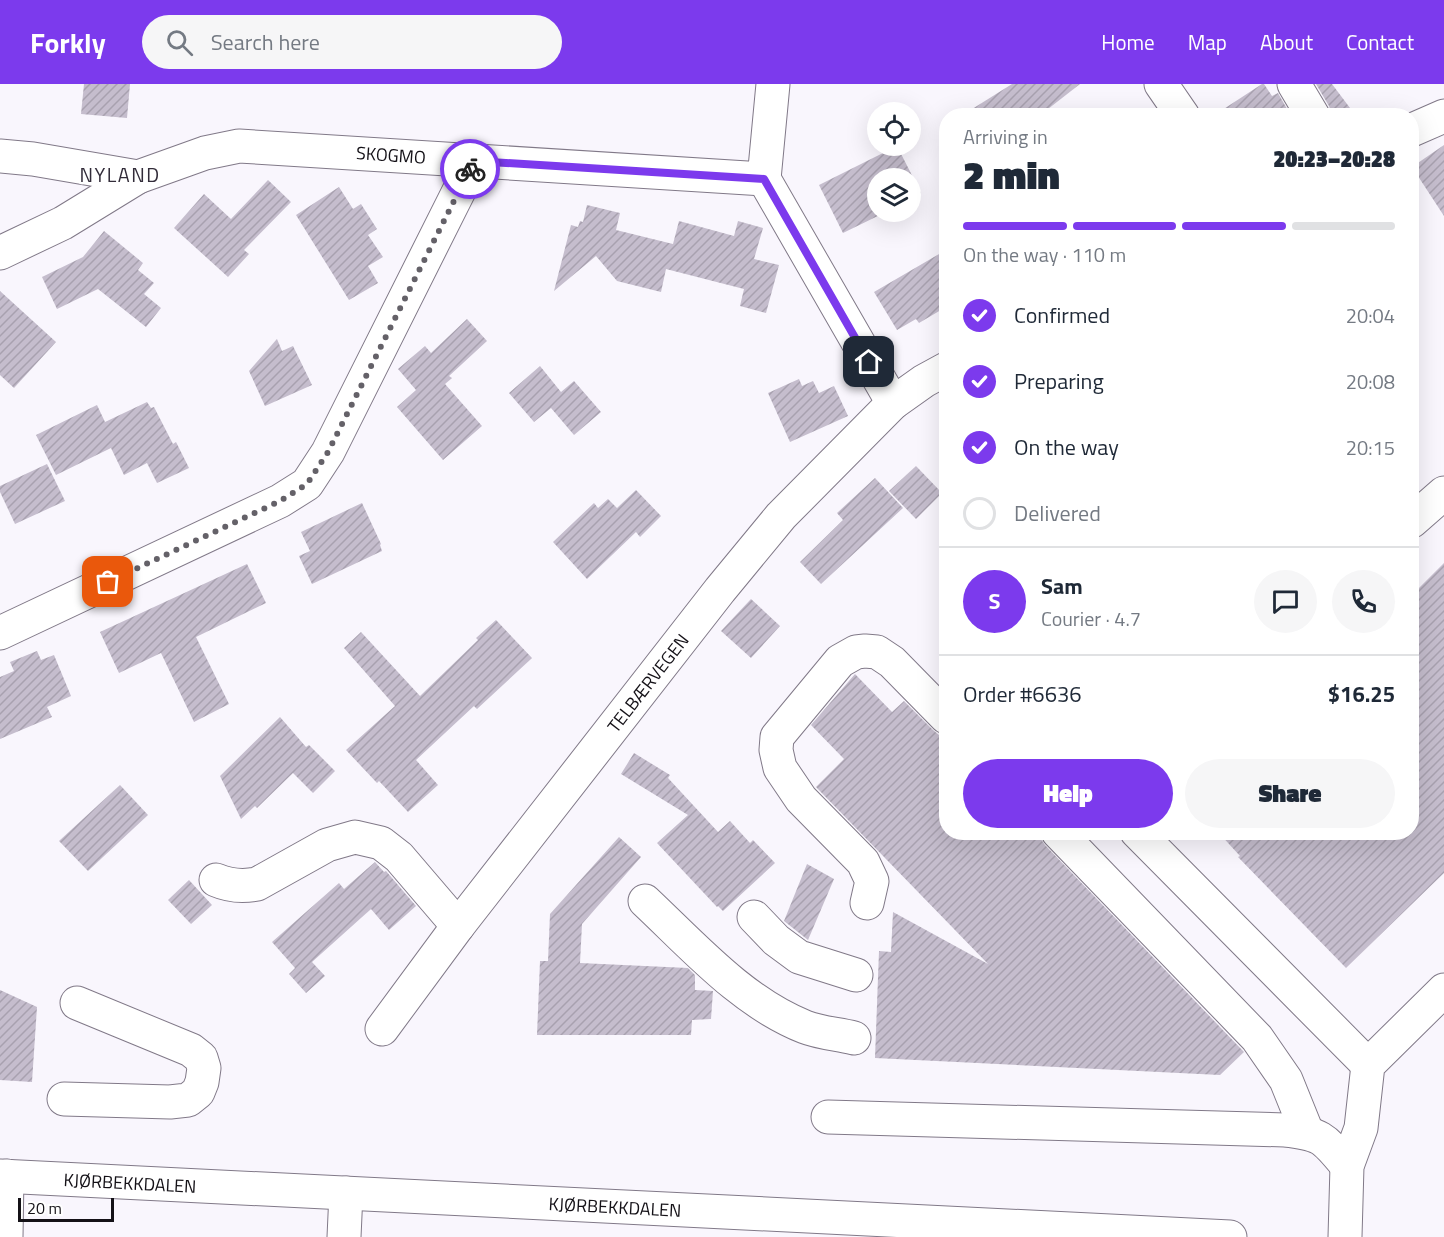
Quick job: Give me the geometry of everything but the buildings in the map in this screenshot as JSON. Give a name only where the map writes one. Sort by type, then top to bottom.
[{"type":"street","points":[[773,84],[764,179],[893,403]]},
{"type":"street","points":[[1161,84],[1178,108]]},
{"type":"street","points":[[1294,84],[1308,108]]},
{"type":"street","points":[[1419,127],[1444,116]]},
{"type":"street","name":"SKOGMO","points":[[0,156],[33,159],[138,177],[206,153],[239,146],[764,179]]},
{"type":"street","points":[[0,633],[280,501],[307,484],[328,452],[474,161]]},
{"type":"street","points":[[0,253],[63,223],[138,177]]},
{"type":"street","name":"TELBÆRVEGEN","points":[[382,1029],[458,926],[720,590],[781,516],[893,403],[939,373]]},
{"type":"street","points":[[1419,515],[1444,493]]},
{"type":"street","points":[[867,903],[872,881],[863,862],[801,799],[780,768],[776,750],[777,737],[840,661],[856,652],[877,652],[891,662],[939,710]]},
{"type":"street","points":[[216,880],[228,885],[257,884],[327,845],[356,837],[381,843],[399,857],[458,926]]},
{"type":"street","points":[[1066,840],[1257,1038],[1286,1080],[1307,1132]]},
{"type":"street","points":[[1145,840],[1368,1065]]},
{"type":"street","points":[[645,901],[728,978],[774,1012],[806,1027],[854,1038]]},
{"type":"street","points":[[754,917],[776,940],[799,957],[856,975]]},
{"type":"street","points":[[1345,1237],[1347,1166],[1361,1128],[1368,1065],[1444,990]]},
{"type":"street","points":[[64,1099],[188,1100],[198,1092],[204,1068],[201,1058],[191,1050],[77,1003]]},
{"type":"street","points":[[828,1117],[1307,1132],[1325,1140],[1347,1166]]},
{"type":"street","points":[[4,1176],[6,1237]]},
{"type":"street","name":"KJØRBEKKDALEN","points":[[4,1176],[346,1194],[854,1228],[1230,1237]]},
{"type":"street","points":[[344,1237],[346,1194]]},
{"type":"way so far","points":[[108,582],[280,501],[307,484],[328,452],[470,169]]},
{"type":"district","name":"NYLAND","points":[[120,174]]},
{"type":"route","points":[[470,169],[474,161],[764,179],[869,362]]}]
